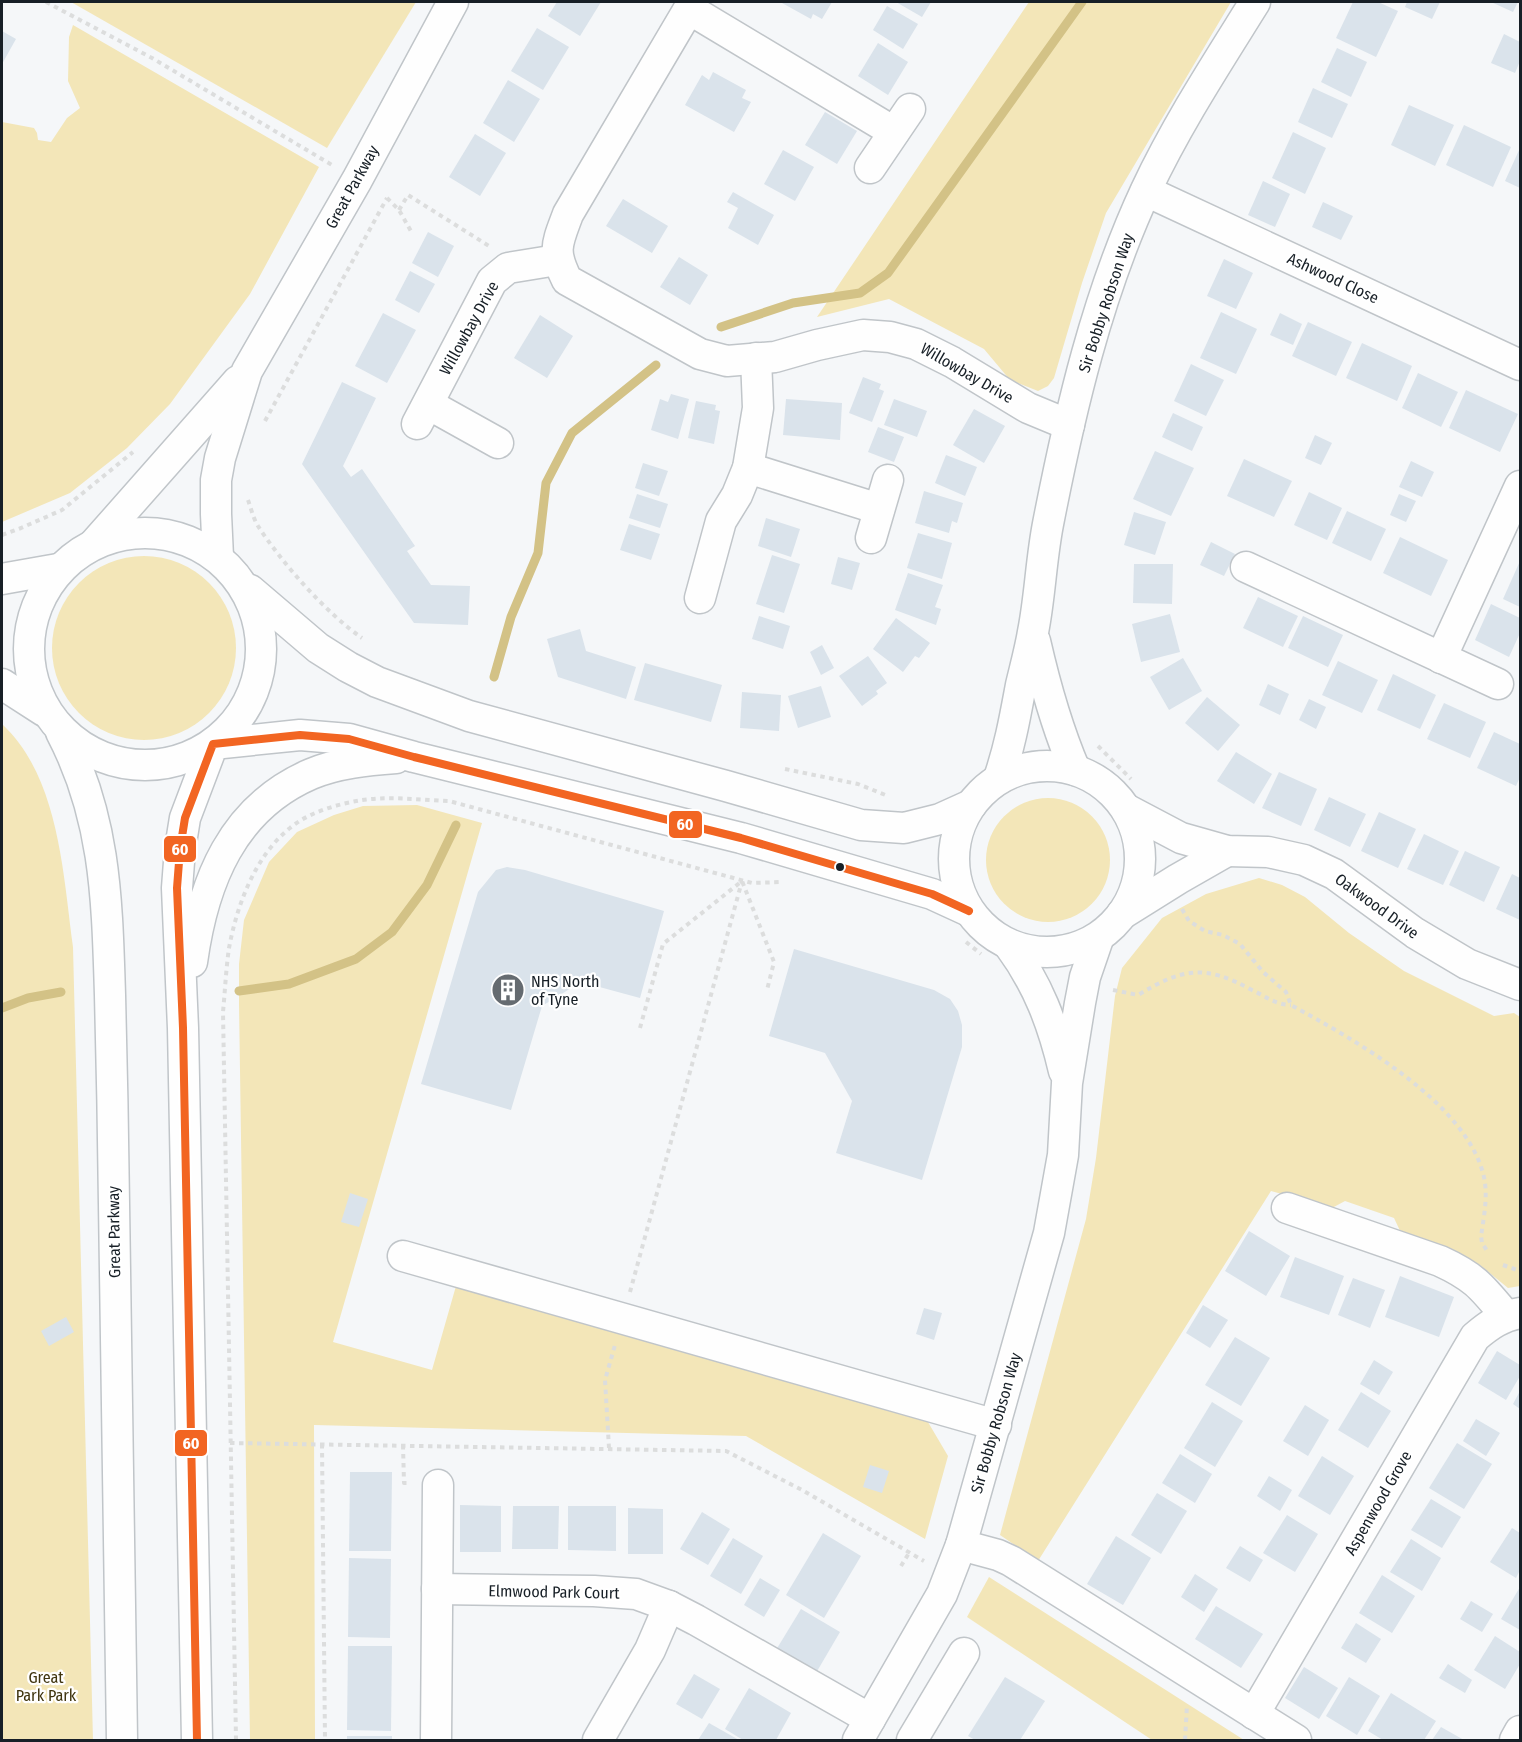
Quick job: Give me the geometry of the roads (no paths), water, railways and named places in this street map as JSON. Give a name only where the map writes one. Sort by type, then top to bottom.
[{"type":"street","name":"Great Parkway","points":[[218,557],[216,503],[220,458],[247,371],[345,173],[453,2]]},
{"type":"street","name":"Sir Bobby Robson Way","points":[[999,778],[1010,749],[1034,632],[1047,526],[1069,425],[1106,294],[1146,191],[1191,107],[1255,2]]},
{"type":"street","points":[[556,260],[558,240],[568,214],[691,5],[902,120],[870,168]]},
{"type":"street","name":"Ashwood Close","points":[[1146,191],[1521,365]]},
{"type":"street","name":"Willowbay Drive","points":[[498,443],[422,414],[492,281],[508,268],[556,260],[567,280],[700,354],[727,361],[775,357],[863,335],[890,338],[916,344],[952,362],[1028,408],[1069,425]]},
{"type":"street","points":[[700,598],[721,521],[737,495],[748,468],[758,408],[756,358]]},
{"type":"street","name":"Great Parkway","points":[[122,1740],[112,1058],[105,887],[99,840],[87,793],[75,759],[34,686],[29,638],[35,610],[44,589],[58,569],[95,543],[247,371]]},
{"type":"street","points":[[748,468],[879,509]]},
{"type":"street","points":[[870,538],[888,480]]},
{"type":"street","points":[[1441,658],[1521,486]]},
{"type":"street","name":"Great Parkway","points":[[52,721],[86,748],[109,758],[134,762],[164,760],[192,753],[213,744],[236,720],[256,681],[261,658],[261,635],[257,610],[250,590],[231,567],[218,557],[179,542],[159,538],[130,538],[95,543]]},
{"type":"street","points":[[1246,567],[1498,684]]},
{"type":"street","points":[[2,579],[58,569]]},
{"type":"street","points":[[250,590],[318,648],[348,667],[377,682],[468,716],[861,825],[904,828],[931,822],[971,806]]},
{"type":"street","name":"Sir Bobby Robson Way","points":[[1034,632],[1043,675],[1062,741],[1075,770]]},
{"type":"street","points":[[2,684],[52,721]]},
{"type":"street","points":[[213,744],[300,735],[349,739],[741,838],[932,894],[964,924],[980,924],[998,939],[997,950],[1053,953],[1084,946],[1098,939],[1110,929],[1122,914],[1132,892],[1138,870],[1138,849],[1126,809],[1112,792],[1095,779],[1075,770],[1049,765],[1024,768],[999,778],[983,790],[971,806],[963,824],[957,856],[957,876],[964,924]]},
{"type":"street","name":"Great Parkway","points":[[197,1740],[183,1028],[177,921],[180,849],[185,818],[213,744]]},
{"type":"street","points":[[183,1028],[195,935],[207,889],[222,857],[238,832],[260,807],[283,788],[313,773],[370,760],[414,757]]},
{"type":"street","name":"Oakwood Drive","points":[[1126,809],[1181,838],[1227,851],[1268,852],[1304,860],[1334,874],[1415,933],[1467,964],[1521,985]]},
{"type":"street","points":[[1122,914],[1227,851]]},
{"type":"street","name":"Sir Bobby Robson Way","points":[[864,1730],[939,1602],[961,1545],[1056,1202],[1063,1155],[1067,1083],[1085,977],[1098,939]]},
{"type":"street","name":"Sir Bobby Robson Way","points":[[997,950],[1027,969],[1044,1005],[1059,1048],[1067,1083]]},
{"type":"street","points":[[1287,1208],[1462,1271],[1513,1315]]},
{"type":"street","points":[[403,1256],[996,1425]]},
{"type":"street","name":"Aspenwood Grove","points":[[1254,1714],[1475,1337],[1489,1325],[1513,1315]]},
{"type":"street","points":[[436,1740],[438,1485]]},
{"type":"street","points":[[961,1545],[1011,1561],[1296,1740]]},
{"type":"street","name":"Elmwood Park Court","points":[[436,1589],[594,1591],[636,1594],[669,1606],[864,1730]]},
{"type":"street","points":[[598,1740],[650,1650],[669,1606]]},
{"type":"street","points":[[912,1740],[964,1653]]},
{"type":"street","points":[[908,1654],[948,1679]]},
{"type":"street","points":[[1515,1740],[1521,1731]]},
{"type":"waterway","points":[[721,327],[793,303],[860,293],[888,273],[1082,2]]},
{"type":"waterway","points":[[494,677],[511,617],[538,553],[546,483],[572,433],[656,365]]},
{"type":"waterway","points":[[239,991],[289,984],[356,959],[392,932],[427,885],[456,825]]},
{"type":"waterway","points":[[2,1008],[28,998],[61,992]]},
{"type":"place","name":"NHS North of Tyne","points":[[508,990]]},
{"type":"park label","name":"Great Park Park","points":[[46,1686]]}]
